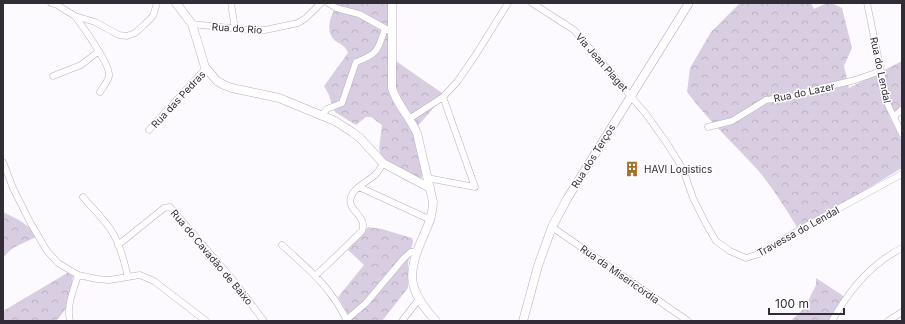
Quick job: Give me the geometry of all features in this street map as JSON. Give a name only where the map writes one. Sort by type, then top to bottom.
[{"type":"street","points":[[50,3],[57,5],[75,16],[94,22],[119,34],[127,36],[135,33],[144,25],[152,16],[157,3]]},
{"type":"street","points":[[176,3],[192,24],[202,60],[206,68],[217,81],[232,88],[280,98],[343,126],[360,138],[383,163],[430,188]]},
{"type":"street","points":[[230,3],[235,29]]},
{"type":"street","name":"Rua do Rio","points":[[192,24],[235,29],[265,30],[298,23],[306,18],[321,3]]},
{"type":"street","points":[[328,3],[336,8],[359,14],[392,33]]},
{"type":"street","points":[[392,3],[392,88],[397,102],[414,127],[418,138],[432,196],[433,209],[431,220],[417,251],[413,264],[413,286],[421,304],[436,321]]},
{"type":"street","points":[[409,119],[443,97],[467,68],[508,3]]},
{"type":"street","name":"Via Jean Piaget","points":[[532,3],[574,30],[631,96]]},
{"type":"street","name":"Rua dos Terços","points":[[524,321],[538,266],[552,227],[567,199],[689,3]]},
{"type":"street","name":"Rua do Lendal","points":[[867,3],[888,105],[902,134]]},
{"type":"street","points":[[75,16],[102,55],[109,75],[100,92]]},
{"type":"street","points":[[321,116],[327,109],[342,103],[356,62],[376,52],[380,44],[384,28]]},
{"type":"street","points":[[53,76],[81,65],[99,51]]},
{"type":"street","name":"Rua das Pedras","points":[[149,130],[206,68]]},
{"type":"street","name":"Rua do Lazer","points":[[708,127],[732,121],[766,100],[794,96],[855,80],[881,71]]},
{"type":"street","name":"Travessa do Lendal","points":[[631,96],[646,114],[683,169],[693,198],[716,241],[730,251],[746,258],[762,253],[799,230],[902,174]]},
{"type":"street","points":[[427,178],[475,187],[443,97]]},
{"type":"street","points":[[894,117],[902,108]]},
{"type":"street","points":[[3,162],[13,188],[30,222],[47,252],[58,263],[78,275],[97,279],[109,280],[140,275],[154,281],[206,321]]},
{"type":"street","points":[[315,276],[362,231],[364,224],[363,221],[352,207],[350,199],[352,194],[359,187],[376,174],[383,163]]},
{"type":"street","points":[[359,187],[431,220]]},
{"type":"street","points":[[83,197],[110,229],[118,245],[128,276]]},
{"type":"street","name":"Rua do Cavadão de Baixo","points":[[118,245],[164,208],[170,207],[233,280],[264,321]]},
{"type":"street","name":"Rua da Misericórdia","points":[[552,227],[688,321]]},
{"type":"street","points":[[282,245],[330,292],[346,320],[366,303],[404,258],[411,252],[417,251]]},
{"type":"street","points":[[832,321],[858,282],[879,263],[902,248]]},
{"type":"street","points":[[70,321],[70,304],[78,275]]},
{"type":"street","points":[[402,321],[419,299]]},
{"type":"street","points":[[888,321],[902,312]]},
{"type":"green space","points":[[338,3],[392,3],[390,57],[445,95],[416,128],[423,171],[421,180],[415,184],[404,180],[382,160],[379,149],[382,125],[371,117],[366,117],[356,125],[335,112],[332,106],[329,95],[324,86],[348,53],[341,44],[334,40],[329,26],[333,12]]},
{"type":"green space","points":[[741,3],[811,3],[814,9],[830,3],[842,8],[852,48],[844,66],[849,88],[902,61],[902,106],[889,116],[902,141],[902,168],[799,230],[761,174],[711,121],[687,92],[690,68],[711,32]]},
{"type":"green space","points":[[3,212],[19,220],[39,234],[38,236],[13,248],[3,257]]},
{"type":"green space","points":[[368,227],[382,229],[412,238],[413,241],[408,263],[408,288],[382,321],[352,321],[338,297],[364,265],[348,250]]},
{"type":"green space","points":[[74,269],[69,304],[55,321],[3,321],[3,311]]},
{"type":"green space","points":[[816,278],[845,297],[830,321],[791,321],[805,307],[816,285]]},
{"type":"place","name":"HAVI Logistics","points":[[632,169]]}]
